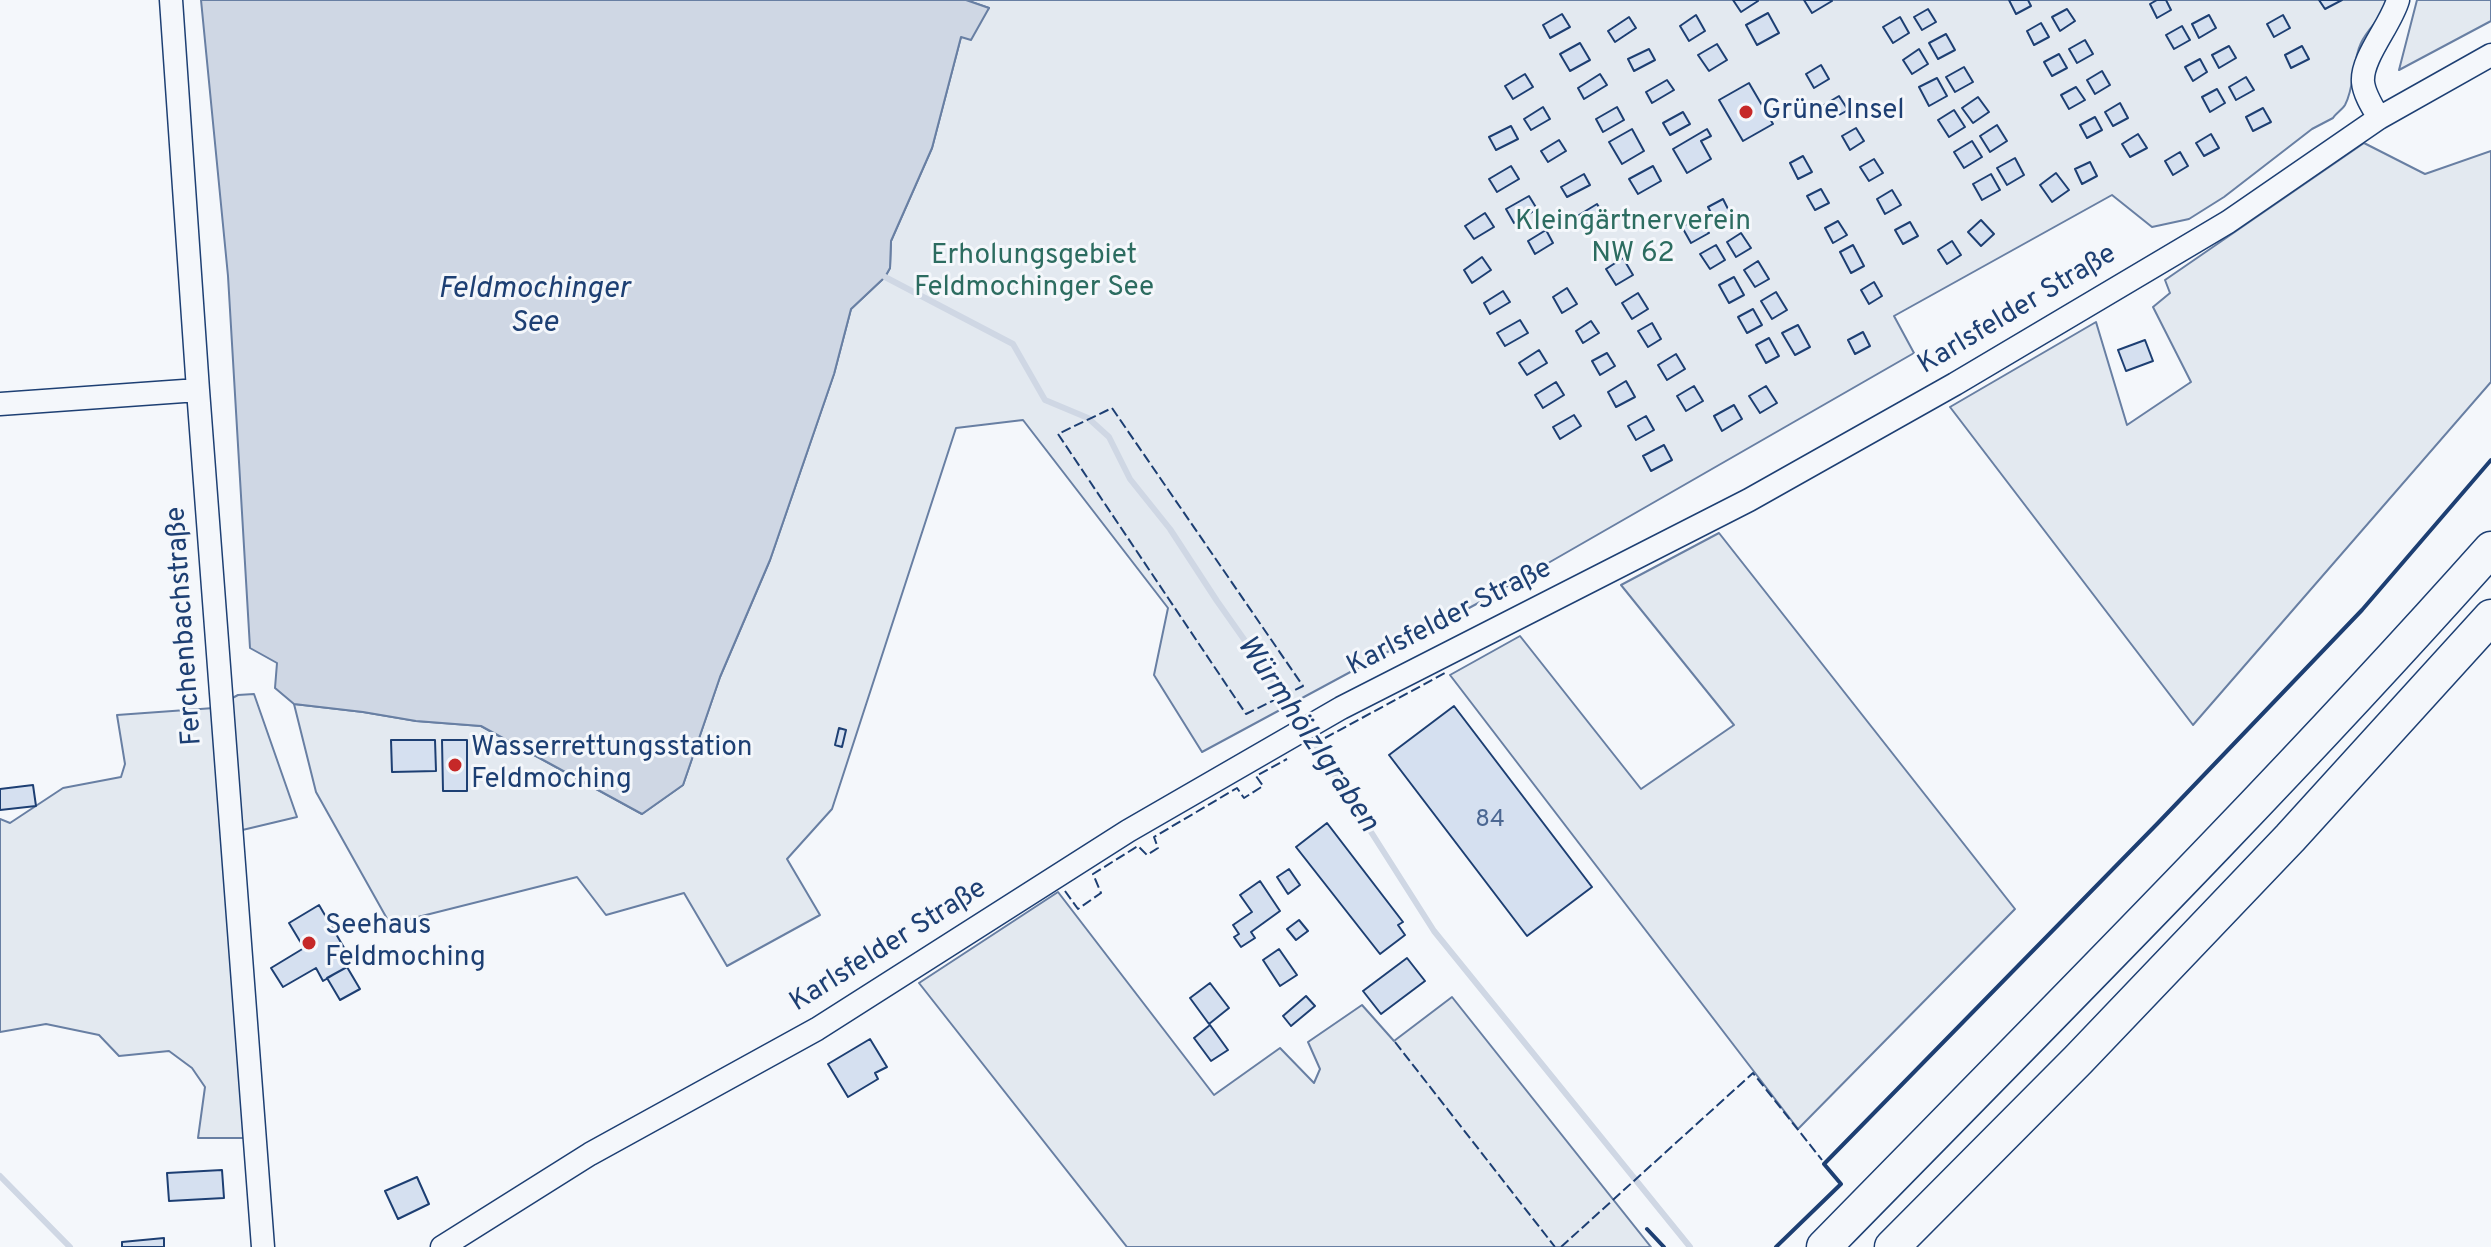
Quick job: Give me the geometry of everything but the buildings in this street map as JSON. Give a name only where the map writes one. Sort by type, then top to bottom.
[{"type":"highway","points":[[1824,1247],[2384,669],[2491,549]]},
{"type":"highway","points":[[1892,1247],[2078,1060],[2290,838],[2491,617]]},
{"type":"street","name":"Ferchenbachstraße","points":[[171,0],[263,1247]]},
{"type":"street","points":[[2379,118],[2363,83],[2364,74],[2398,0]]},
{"type":"street","name":"Karlsfelder Straße","points":[[442,1247],[590,1154],[817,1029],[1128,831],[1286,739],[1749,500],[1955,384],[2228,222],[2379,118],[2491,55]]},
{"type":"street","points":[[0,404],[198,390]]},
{"type":"green space","points":[[966,0],[2388,0],[2361,43],[2344,107],[2224,197],[2189,219],[2152,227],[2112,195],[1894,316],[1914,353],[1482,601],[1202,752],[1154,675],[1168,608],[1023,420],[956,428],[832,809],[787,859],[820,915],[727,966],[684,893],[606,915],[577,877],[390,924],[316,792],[294,704],[416,721],[481,726],[642,814],[683,785],[720,677],[770,560],[834,374],[851,309],[885,277],[890,268],[891,241],[932,148],[961,37],[989,8]]},
{"type":"green space","points":[[2417,0],[2491,0],[2491,21],[2399,70]]},
{"type":"green space","points":[[2364,143],[2425,174],[2491,151],[2491,382],[2193,725],[1950,407],[2096,322],[2127,425],[2191,382],[2153,307],[2170,293],[2165,280]]},
{"type":"green space","points":[[1719,533],[2015,909],[1798,1129],[1450,675],[1520,636],[1641,789],[1734,725],[1621,585]]},
{"type":"green space","points":[[254,694],[297,817],[234,832],[257,1138],[198,1138],[205,1087],[192,1068],[169,1051],[119,1056],[99,1035],[46,1024],[0,1032],[0,819],[10,823],[63,788],[121,777],[125,764],[117,715],[214,708],[238,695]]},
{"type":"green space","points":[[1058,892],[1214,1095],[1280,1048],[1314,1083],[1320,1069],[1308,1042],[1362,1005],[1394,1041],[1452,997],[1651,1247],[1127,1247],[919,983]]},
{"type":"water","name":"Feldmochinger See","points":[[201,0],[966,0],[989,8],[971,40],[961,37],[932,148],[891,241],[890,268],[885,277],[851,309],[834,374],[770,560],[720,677],[683,785],[642,814],[481,726],[416,721],[294,704],[275,688],[277,663],[250,648],[228,276]]},
{"type":"waterway","name":"Würmhölzlgraben","points":[[885,277],[1013,344],[1045,400],[1088,418],[1109,437],[1130,479],[1170,529],[1291,706],[1434,931],[1690,1247]]},
{"type":"waterway","points":[[0,1176],[70,1247]]},
{"type":"fence","points":[[1112,408],[1303,686],[1246,714],[1058,434],[1112,408]]},
{"type":"fence","points":[[1325,738],[1445,673]]},
{"type":"fence","points":[[1065,891],[1078,909],[1101,893],[1093,874],[1138,846],[1147,855],[1158,848],[1154,837],[1237,788],[1244,798],[1263,786],[1256,776],[1287,759]]},
{"type":"fence","points":[[1395,1042],[1555,1247]]},
{"type":"fence","points":[[1561,1247],[1753,1073],[1822,1160]]},
{"type":"wall","points":[[1776,1247],[1841,1184],[1824,1164],[2362,610],[2491,460]]},
{"type":"wall","points":[[1647,1229],[1664,1247]]},
{"type":"place","name":"Grüne Insel","points":[[1746,112]]},
{"type":"place","name":"Wasserrettungsstation Feldmoching","points":[[455,765]]},
{"type":"place","name":"Seehaus Feldmoching","points":[[309,943]]},
{"type":"park label","name":"Kleingärtnerverein NW 62","points":[[1633,239]]},
{"type":"park label","name":"Erholungsgebiet Feldmochinger See","points":[[1034,273]]}]
